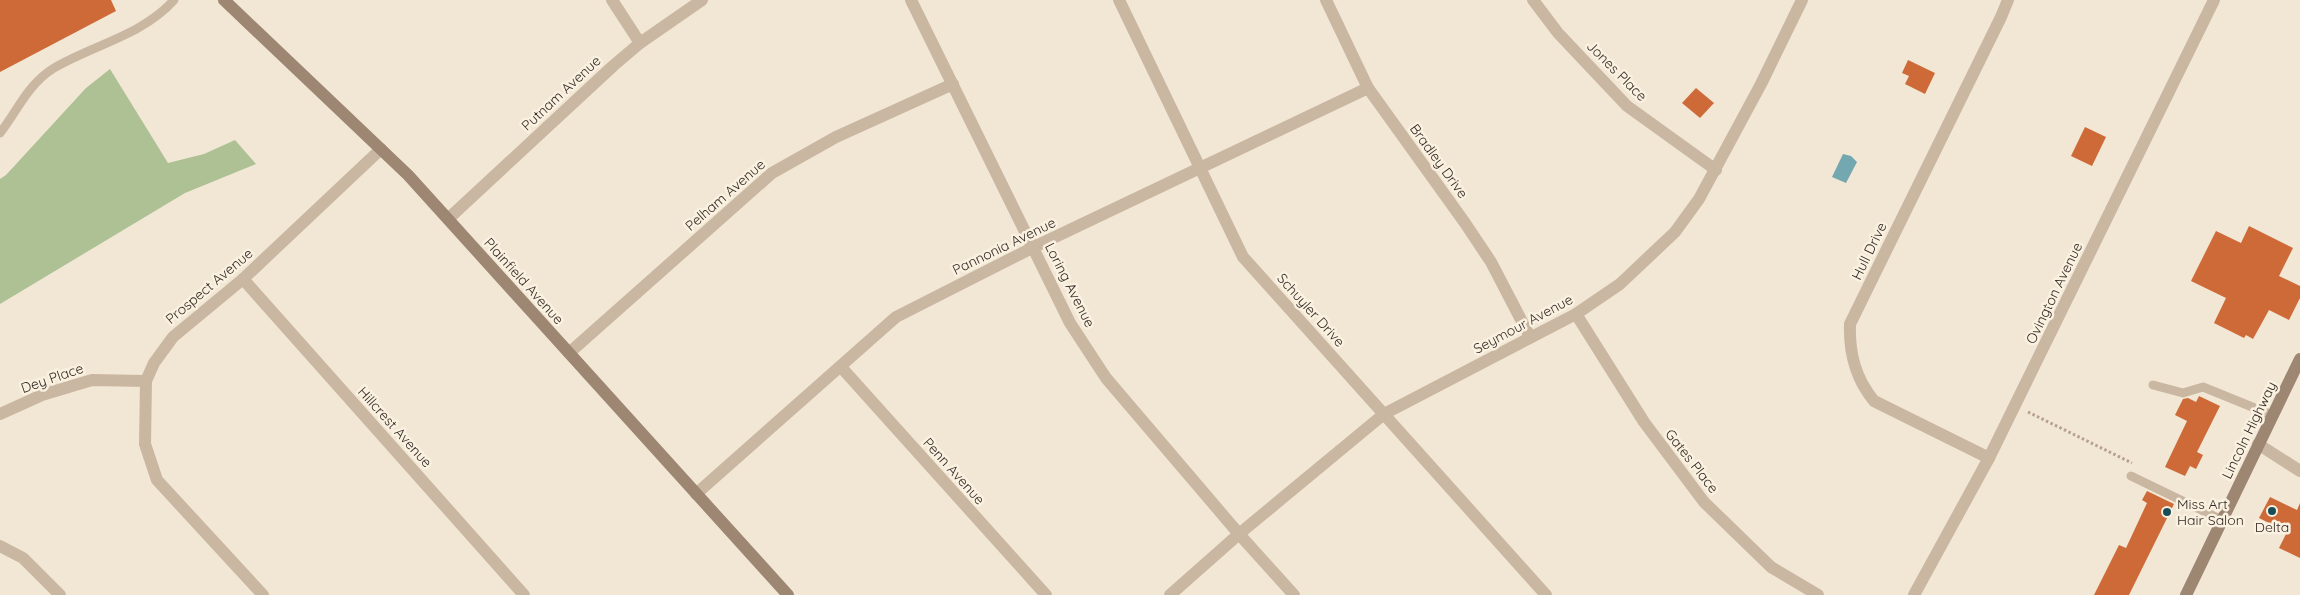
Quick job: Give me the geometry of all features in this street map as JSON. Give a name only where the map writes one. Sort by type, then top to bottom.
[{"type":"street","name":"Plainfield Avenue","points":[[224,0],[381,149],[448,219],[788,595]]},
{"type":"street","points":[[612,0],[640,43]]},
{"type":"street","name":"Putnam Avenue","points":[[448,219],[612,66],[640,43],[702,0]]},
{"type":"street","name":"Loring Avenue","points":[[911,0],[1070,323],[1106,378],[1239,534],[1294,595]]},
{"type":"street","name":"Schuyler Drive","points":[[1120,0],[1243,256],[1546,595]]},
{"type":"street","name":"Bradley Drive","points":[[1326,0],[1368,88],[1475,238],[1499,278],[1530,338]]},
{"type":"street","name":"Jones Place","points":[[1533,0],[1558,33],[1627,106],[1716,170]]},
{"type":"street","name":"Seymour Avenue","points":[[1170,595],[1239,534],[1384,414],[1576,314],[1620,284],[1675,232],[1699,199],[1716,170],[1802,0]]},
{"type":"street","name":"Hull Drive","points":[[1989,458],[1874,401],[1862,386],[1849,346],[1850,324],[2008,0]]},
{"type":"street","name":"Ovington Avenue","points":[[1914,595],[1989,458],[2214,0]]},
{"type":"street","name":"Pelham Avenue","points":[[569,353],[772,173],[836,138],[953,84]]},
{"type":"street","name":"Pannonia Avenue","points":[[696,494],[896,317],[1034,247],[1368,88]]},
{"type":"street","name":"Prospect Avenue","points":[[263,595],[157,480],[145,444],[146,381],[154,363],[173,337],[243,279],[381,149]]},
{"type":"street","name":"Hillcrest Avenue","points":[[243,279],[524,595]]},
{"type":"street","name":"Gates Place","points":[[1576,314],[1644,422],[1704,502],[1771,567],[1818,595]]},
{"type":"street","name":"Lincoln Highway","points":[[2186,595],[2300,359]]},
{"type":"street","name":"Penn Avenue","points":[[841,367],[1046,595]]},
{"type":"street","name":"Dey Place","points":[[0,414],[42,396],[92,380],[146,381]]},
{"type":"street","points":[[2258,444],[2300,471]]},
{"type":"street","points":[[0,546],[23,558],[60,595]]},
{"type":"lane","points":[[0,133],[25,95],[41,78],[54,68],[137,28],[162,12],[174,0]]},
{"type":"lane","points":[[2153,385],[2183,393],[2203,387],[2272,415]]},
{"type":"lane","points":[[2131,476],[2222,520]]},
{"type":"path","points":[[2028,412],[2133,464]]},
{"type":"green space","points":[[110,69],[168,163],[204,154],[235,140],[256,164],[185,193],[0,304],[0,179],[6,175],[86,88]]},
{"type":"water","points":[[1843,154],[1851,156],[1857,162],[1846,183],[1832,177]]},
{"type":"building","points":[[0,0],[111,0],[116,11],[0,72]]},
{"type":"building","points":[[1908,60],[1935,73],[1925,94],[1905,84],[1909,76],[1902,73]]},
{"type":"building","points":[[1696,88],[1714,103],[1700,118],[1682,103]]},
{"type":"building","points":[[2085,127],[2106,137],[2092,166],[2071,156]]},
{"type":"building","points":[[2249,226],[2293,248],[2279,276],[2300,286],[2300,298],[2289,320],[2269,310],[2253,339],[2246,335],[2244,338],[2214,323],[2226,298],[2191,281],[2216,231],[2241,243]]},
{"type":"building","points":[[2199,396],[2220,406],[2197,452],[2203,455],[2196,469],[2190,466],[2185,476],[2165,467],[2187,421],[2175,415],[2183,399],[2188,398],[2196,402]]},
{"type":"building","points":[[2147,491],[2174,504],[2129,595],[2094,595],[2119,545],[2126,548],[2147,503],[2142,500]]},
{"type":"building","points":[[2270,497],[2297,510],[2300,503],[2300,558],[2279,548],[2287,532],[2259,518]]},
{"type":"place","name":"Delta","points":[[2272,511]]},
{"type":"place","name":"Miss Art Hair Salon","points":[[2167,512]]}]
